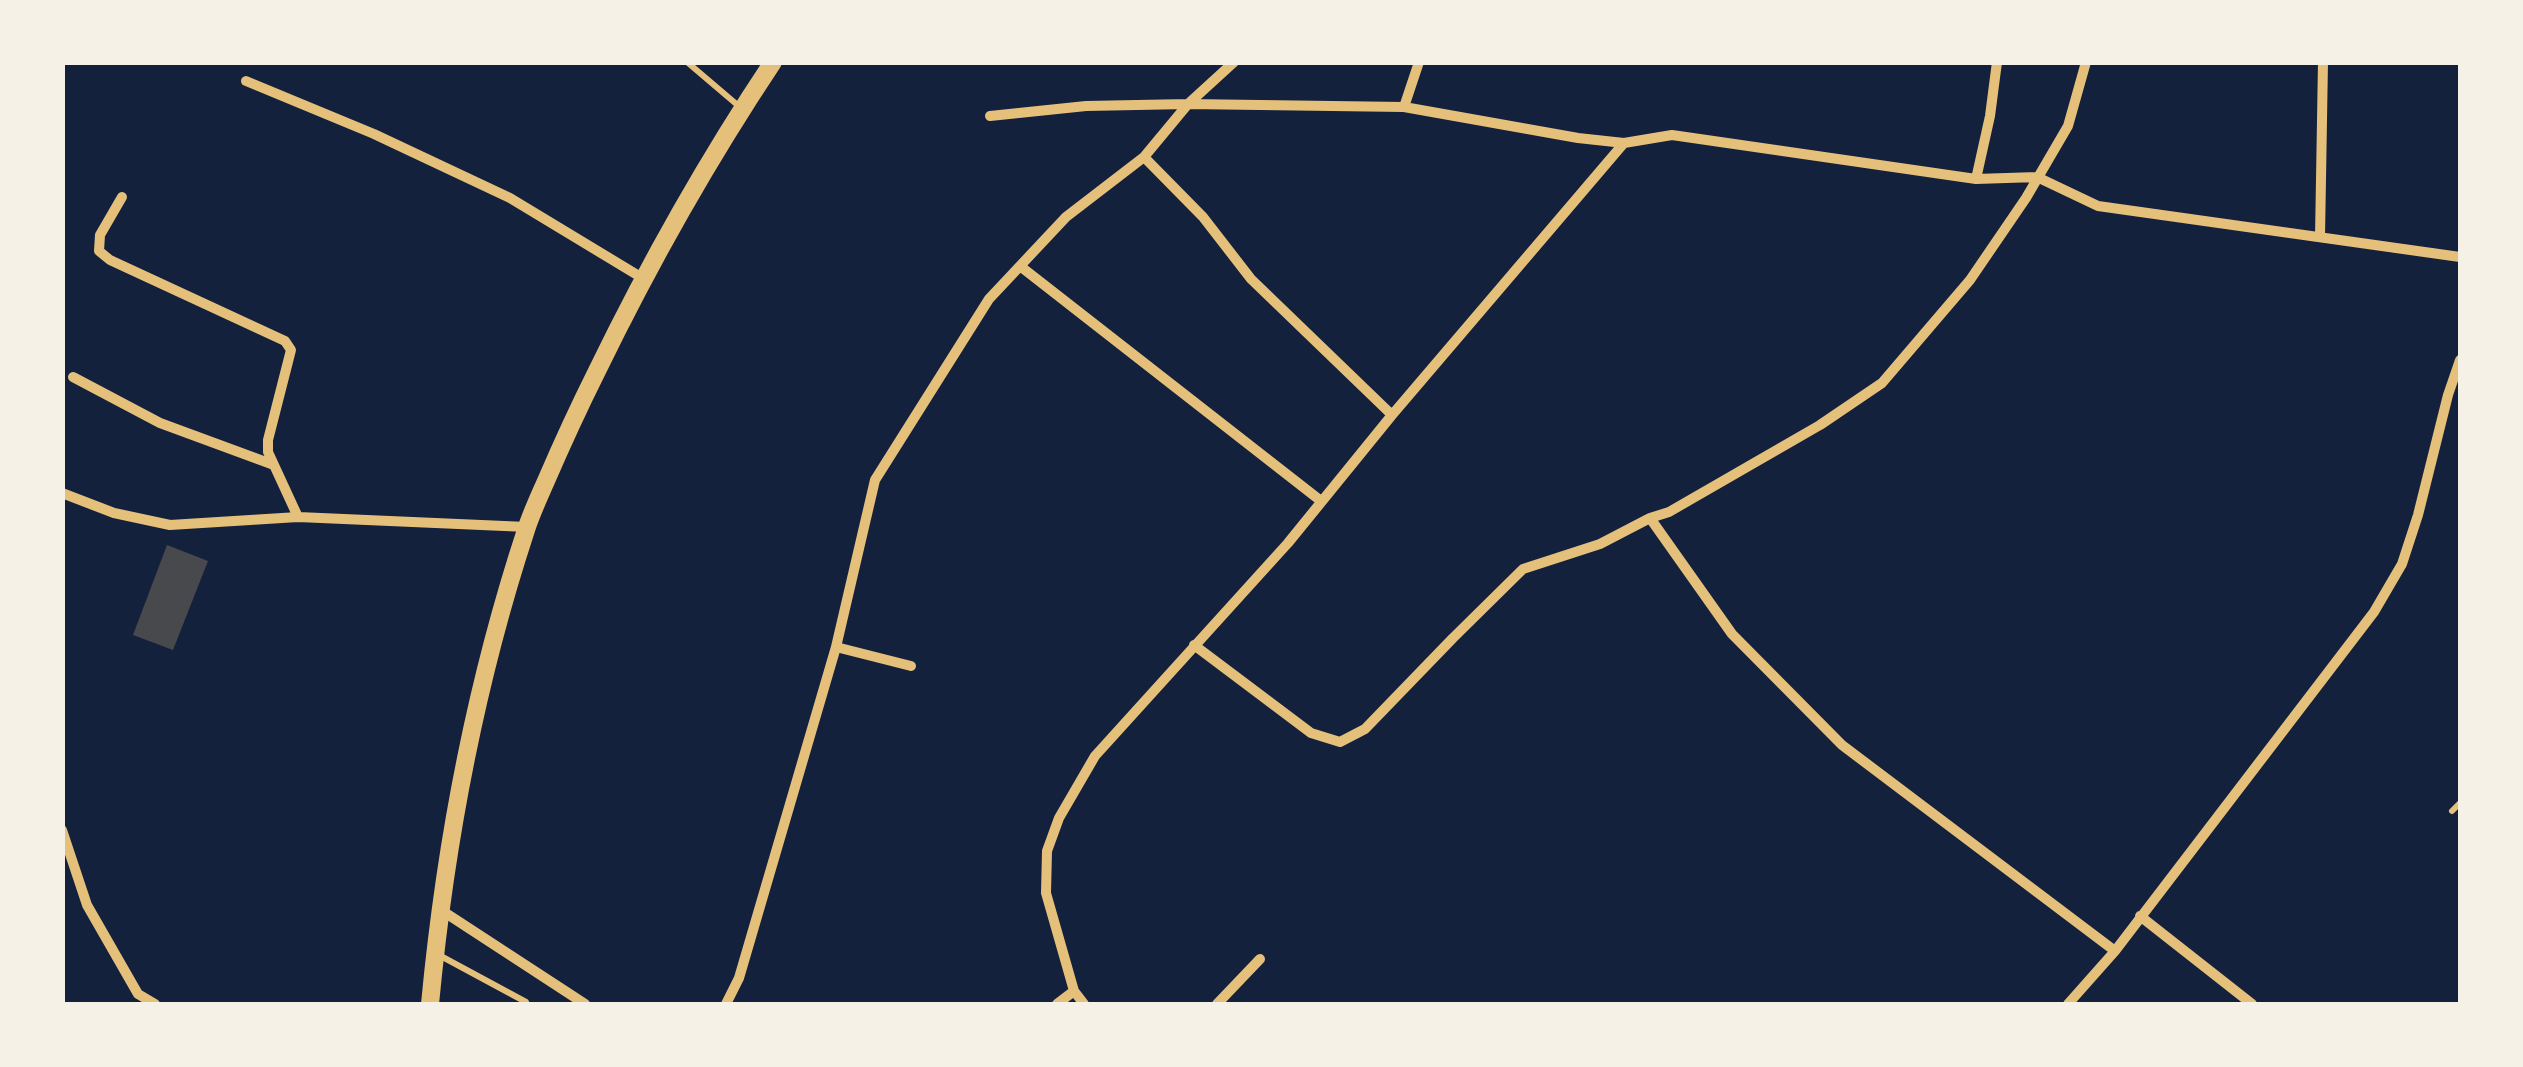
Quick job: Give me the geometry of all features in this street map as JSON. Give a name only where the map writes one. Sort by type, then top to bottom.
[{"type":"main road","points":[[430,1004],[454,818],[498,626],[527,527],[574,418],[644,279],[742,108],[773,62]]},
{"type":"street","points":[[726,1004],[739,978],[836,647],[874,480],[990,299],[1066,216],[1144,157],[1188,104],[1234,62]]},
{"type":"street","points":[[1404,106],[1419,62]]},
{"type":"street","points":[[1976,180],[1997,62]]},
{"type":"street","points":[[1194,645],[1311,732],[1340,742],[1365,730],[1523,569],[1600,544],[1669,512],[1803,435],[1882,383],[1970,280],[2038,178],[2068,126],[2086,62]]},
{"type":"street","points":[[2320,237],[2323,62]]},
{"type":"street","points":[[246,81],[374,134],[510,198],[644,279]]},
{"type":"street","points":[[990,116],[1086,106],[1404,106],[1624,144],[1672,135],[1976,180],[2038,178],[2098,206],[2460,257]]},
{"type":"street","points":[[1084,1004],[1074,991],[1046,893],[1046,851],[1058,818],[1095,756],[1288,543],[1624,144]]},
{"type":"street","points":[[1144,157],[1202,217],[1251,278],[1392,415]]},
{"type":"street","points":[[122,197],[100,235],[99,251],[110,260],[285,341],[290,350],[268,452],[298,517]]},
{"type":"street","points":[[1020,266],[1321,500]]},
{"type":"street","points":[[2068,1004],[2115,951],[2374,612],[2402,564],[2460,360]]},
{"type":"street","points":[[73,376],[160,423],[274,465]]},
{"type":"street","points":[[62,493],[114,513],[170,525],[298,517],[527,527]]},
{"type":"street","points":[[1650,518],[1732,634],[1842,746],[2115,951]]},
{"type":"street","points":[[836,647],[911,666]]},
{"type":"street","points":[[62,830],[87,905],[138,994],[155,1004]]},
{"type":"street","points":[[441,910],[585,1004]]},
{"type":"street","points":[[2140,916],[2252,1004]]},
{"type":"street","points":[[1217,1004],[1260,959]]},
{"type":"street","points":[[1057,1004],[1074,991]]},
{"type":"lane","points":[[688,62],[742,108]]},
{"type":"lane","points":[[2452,811],[2460,803]]},
{"type":"lane","points":[[435,952],[527,1004]]},
{"type":"building","points":[[167,545],[208,561],[173,650],[133,635]]}]
